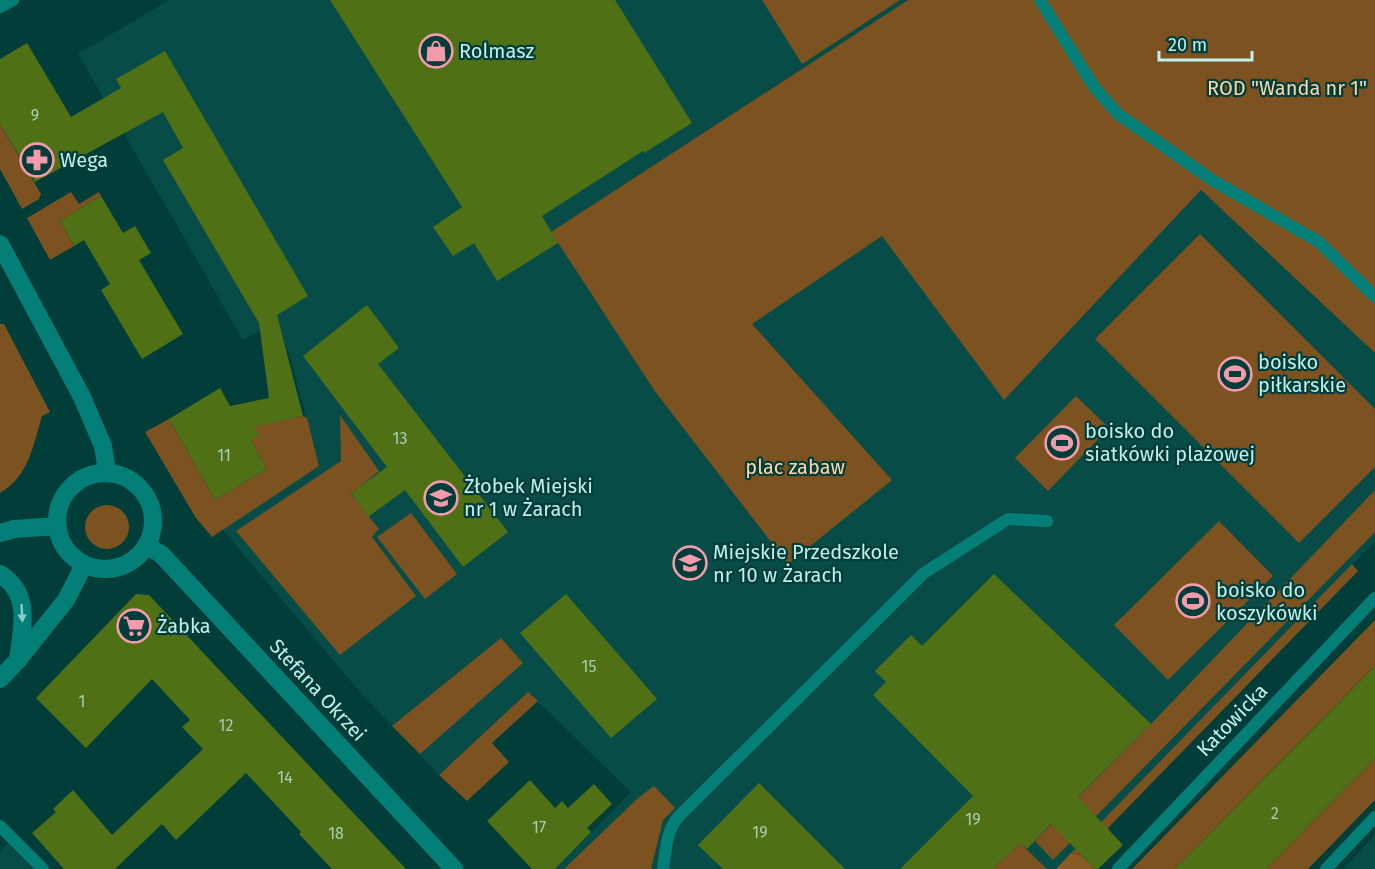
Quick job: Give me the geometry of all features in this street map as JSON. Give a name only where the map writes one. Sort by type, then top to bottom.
[{"type":"street","points":[[0,244],[82,397],[103,446],[107,472]]},
{"type":"street","points":[[107,472],[123,476],[138,484],[148,498],[154,513],[153,530],[147,546],[139,557],[127,565],[98,570],[70,556],[61,542],[57,526],[58,509],[65,494],[76,482],[90,474],[107,472]]},
{"type":"street","points":[[0,533],[14,529],[57,526]]},
{"type":"street","name":"Stefana Okrzei","points":[[147,546],[161,554],[454,869]]},
{"type":"street","points":[[0,679],[66,600],[84,565]]},
{"type":"street","points":[[0,574],[15,588],[23,606],[24,615],[18,660]]},
{"type":"lane","points":[[0,7],[13,0]]},
{"type":"lane","points":[[1040,0],[1094,87],[1118,114],[1212,180],[1319,242],[1375,297]]},
{"type":"lane","points":[[663,869],[668,835],[672,824],[679,816],[924,573],[1008,519],[1047,521]]},
{"type":"lane","name":"Katowicka","points":[[1118,869],[1375,598]]},
{"type":"lane","points":[[1326,869],[1375,817]]},
{"type":"lane","points":[[0,826],[43,869]]},
{"type":"shaded area","points":[[169,0],[908,0],[551,232],[654,390],[882,235],[1004,399],[1201,190],[1375,353],[1375,541],[1056,869],[555,869],[631,792],[528,692],[439,775],[361,693],[222,529],[319,466],[289,353],[275,323],[243,340],[78,54]]},
{"type":"shaded area","points":[[1375,835],[1375,869],[1343,869]]},
{"type":"shaded area","points":[[13,838],[45,869],[0,869],[0,851]]},
{"type":"shaded area","points":[[1071,853],[1082,856],[1095,869],[1056,869]]},
{"type":"green space","points":[[762,0],[900,0],[802,64]]},
{"type":"green space","points":[[908,0],[1375,0],[1375,353],[1201,190],[1004,400],[882,236],[752,324],[892,480],[788,564],[654,390],[551,232]]},
{"type":"green space","points":[[0,124],[41,194],[39,199],[22,209],[0,169]]},
{"type":"green space","points":[[71,192],[79,204],[99,192],[101,196],[60,221],[74,246],[50,260],[27,218]]},
{"type":"green space","name":"boisko piłkarskie","points":[[1200,234],[1375,409],[1375,467],[1299,543],[1095,339]]},
{"type":"green space","points":[[0,324],[4,324],[50,412],[42,416],[24,469],[10,486],[0,493]]},
{"type":"green space","name":"boisko do siatkówki plażowej","points":[[1076,396],[1109,428],[1048,491],[1015,458]]},
{"type":"green space","points":[[273,414],[275,422],[303,416],[307,418],[319,466],[212,537],[196,518],[145,432],[169,419],[215,500],[267,469],[251,441],[252,424]]},
{"type":"green space","points":[[340,415],[379,471],[351,494],[379,529],[372,537],[416,596],[340,655],[236,531],[341,461]]},
{"type":"green space","points":[[1375,490],[1375,532],[1053,860],[1035,841],[1151,724]]},
{"type":"green space","points":[[107,505],[116,506],[123,511],[128,518],[128,536],[123,543],[116,548],[107,549],[98,548],[91,543],[86,536],[85,527],[86,518],[91,511],[98,506]]},
{"type":"green space","points":[[411,513],[457,574],[425,599],[377,537]]},
{"type":"green space","name":"boisko do koszykówki","points":[[1219,521],[1273,576],[1168,680],[1114,625]]},
{"type":"green space","points":[[1352,564],[1358,571],[1108,828],[1109,830],[1082,856],[1071,853]]},
{"type":"green space","points":[[1375,620],[1375,666],[1175,869],[1132,869]]},
{"type":"green space","points":[[501,638],[523,663],[420,754],[392,726]]},
{"type":"green space","points":[[528,692],[538,701],[492,743],[509,762],[467,801],[439,775]]},
{"type":"green space","points":[[1375,758],[1375,800],[1308,869],[1266,869]]},
{"type":"green space","points":[[654,786],[675,808],[663,820],[651,869],[564,869],[637,799]]},
{"type":"green space","points":[[1020,843],[1047,869],[993,869]]},
{"type":"building","points":[[330,0],[615,0],[692,123],[644,153],[643,151],[542,216],[558,243],[497,281],[474,243],[453,256],[433,227],[462,207]]},
{"type":"building","points":[[27,43],[71,117],[121,88],[116,79],[165,51],[308,296],[277,315],[303,416],[254,427],[259,436],[251,441],[267,469],[215,500],[169,419],[220,388],[230,406],[269,398],[259,323],[163,160],[183,148],[163,112],[35,182],[0,124],[0,59]]},
{"type":"building","points":[[101,196],[123,233],[135,226],[151,253],[139,260],[183,334],[142,359],[101,290],[110,284],[84,240],[74,246],[60,221]]},
{"type":"building","points":[[367,305],[399,348],[378,364],[508,532],[463,567],[405,490],[368,517],[351,493],[387,467],[303,356]]},
{"type":"building","points":[[994,574],[1151,724],[1078,797],[1123,845],[1098,869],[1095,869],[1051,824],[1027,849],[1020,843],[993,869],[900,869],[973,796],[873,695],[886,682],[875,671],[911,635],[922,646]]},
{"type":"building","points":[[136,594],[149,595],[406,869],[332,869],[246,773],[176,840],[162,824],[115,869],[64,869],[32,833],[56,812],[53,809],[73,790],[112,835],[203,749],[182,727],[190,720],[152,679],[86,748],[36,698]]},
{"type":"building","points":[[566,594],[657,699],[611,738],[520,633]]},
{"type":"building","points":[[1375,666],[1375,758],[1266,869],[1175,869]]},
{"type":"building","points":[[530,780],[555,808],[562,801],[568,808],[594,784],[612,804],[587,828],[591,832],[555,869],[532,869],[487,821]]},
{"type":"building","points":[[759,783],[845,869],[723,869],[698,845]]},
{"type":"place","name":"Rolmasz","points":[[436,51]]},
{"type":"place","name":"Wega","points":[[37,160]]},
{"type":"place","name":"boisko piłkarskie","points":[[1235,374]]},
{"type":"place","name":"boisko do siatkówki plażowej","points":[[1062,443]]},
{"type":"place","name":"Żłobek Miejski nr 1 w Żarach","points":[[441,498]]},
{"type":"place","name":"Miejskie Przedszkole nr 10 w Żarach","points":[[690,563]]},
{"type":"place","name":"boisko do koszykówki","points":[[1193,601]]},
{"type":"place","name":"Żabka","points":[[134,626]]},
{"type":"park label","name":"ROD \"Wanda nr 1\"","points":[[1287,88]]},
{"type":"park label","name":"plac zabaw","points":[[795,467]]}]
